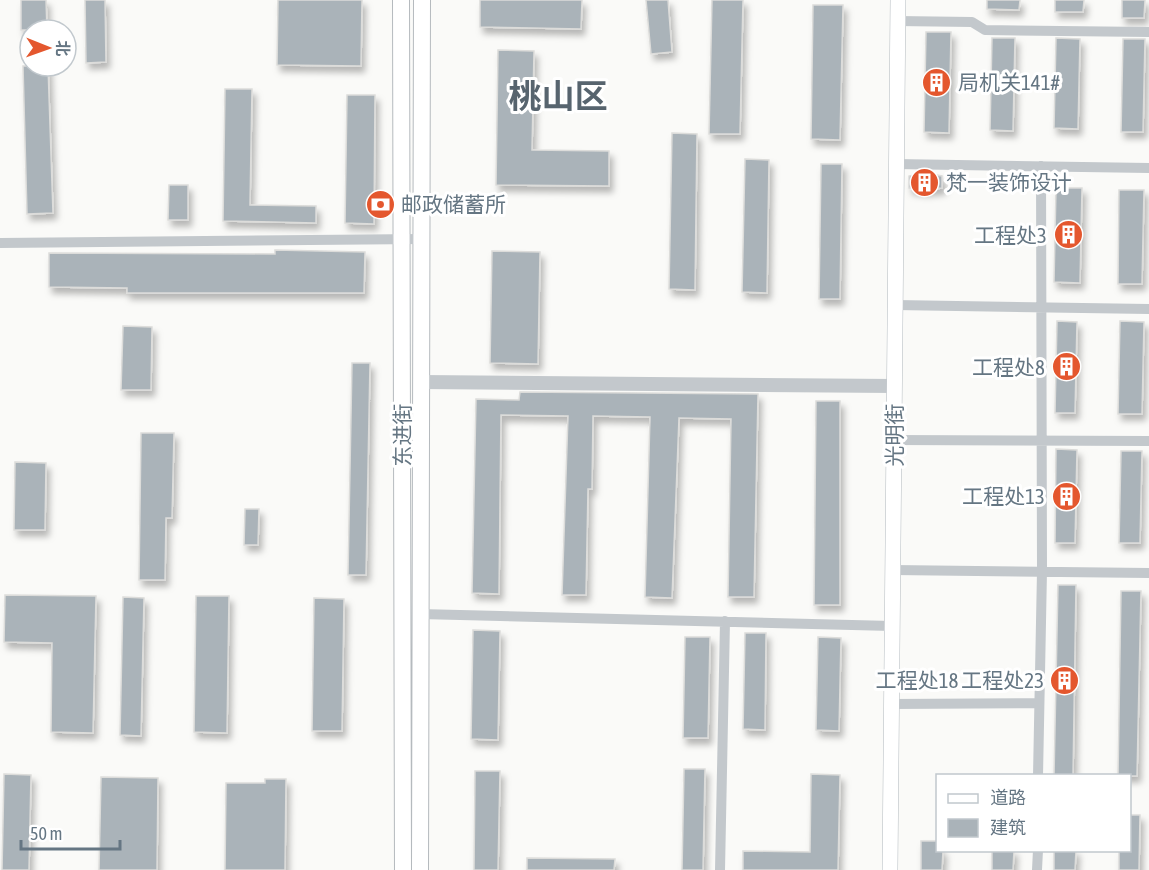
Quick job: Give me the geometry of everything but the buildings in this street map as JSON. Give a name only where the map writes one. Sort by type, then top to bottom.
[{"type":"main road","name":"东进街","points":[[401,0],[403,870]]},
{"type":"main road","name":"东进街","points":[[420,870],[422,0]]},
{"type":"main road","name":"光明街","points":[[890,870],[898,0]]},
{"type":"street","points":[[897,21],[972,22],[985,30],[1149,32]]},
{"type":"street","points":[[896,164],[1149,168]]},
{"type":"street","points":[[1038,774],[1042,571],[1041,166]]},
{"type":"street","points":[[0,243],[421,239]]},
{"type":"street","points":[[895,305],[1149,309]]},
{"type":"street","points":[[421,382],[894,386]]},
{"type":"street","points":[[894,440],[1149,441]]},
{"type":"street","points":[[893,570],[1149,573]]},
{"type":"street","points":[[420,614],[892,626]]},
{"type":"street","points":[[720,870],[724,621]]},
{"type":"street","points":[[892,704],[1039,703]]},
{"type":"street","points":[[1037,870],[1038,852]]},
{"type":"place","name":"局机关141#","points":[[937,82]]},
{"type":"place","name":"梵一装饰设计","points":[[925,182]]},
{"type":"place","name":"邮政储蓄所","points":[[380,204]]},
{"type":"place","name":"工程处3","points":[[1068,235]]},
{"type":"place","name":"工程处8","points":[[1066,367]]},
{"type":"place","name":"工程处13","points":[[1066,496]]},
{"type":"place","name":"工程处18 工程处23","points":[[1065,680]]},
{"type":"district","name":"桃山区","points":[[558,96]]}]
